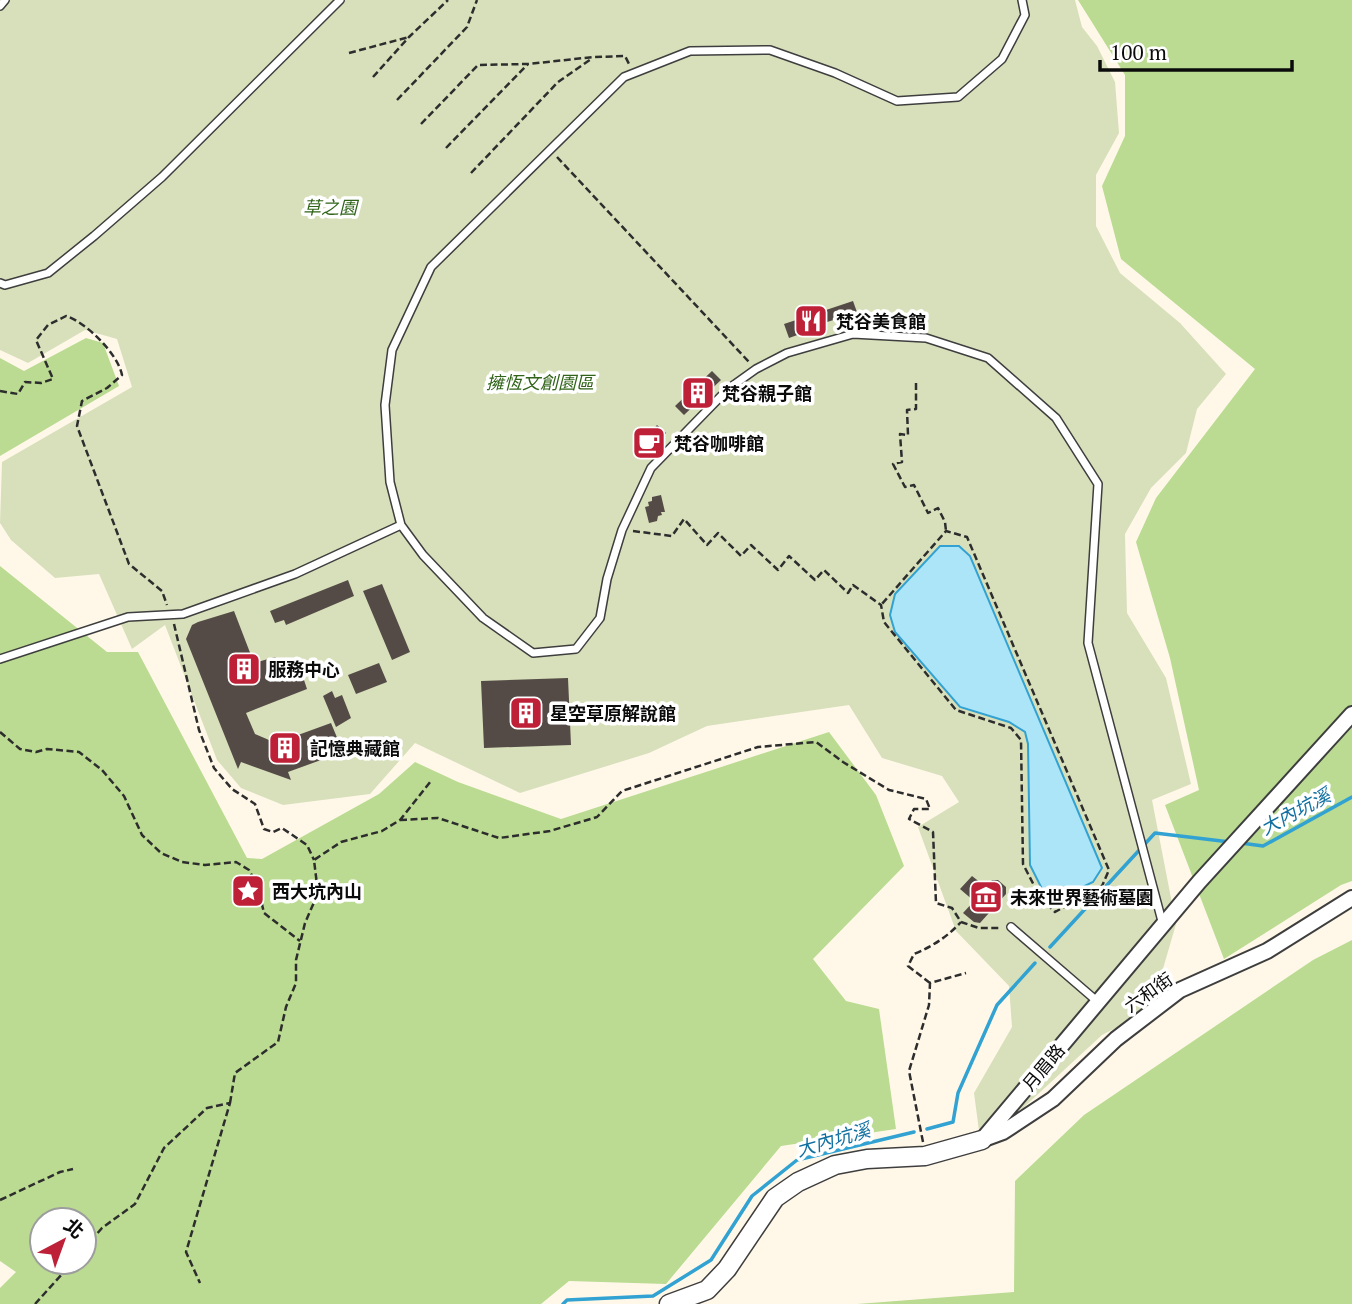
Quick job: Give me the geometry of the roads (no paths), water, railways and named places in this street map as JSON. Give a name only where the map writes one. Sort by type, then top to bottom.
[{"type":"street","name":"月眉路","points":[[982,1140],[1199,882],[1352,713]]},
{"type":"street","name":"六和街","points":[[982,1140],[1003,1132],[1052,1099],[1116,1039],[1180,990],[1267,951],[1352,898]]},
{"type":"street","points":[[668,1304],[707,1290],[727,1269],[775,1198],[798,1182],[835,1165],[867,1159],[925,1156],[982,1140]]},
{"type":"lane","points":[[0,6],[5,0]]},
{"type":"lane","points":[[0,283],[5,285],[48,273],[94,236],[162,177],[340,0]]},
{"type":"lane","points":[[1022,0],[1025,15],[1002,58],[958,97],[897,101],[835,73],[771,50],[690,51],[624,77],[431,267],[392,350],[384,405],[390,482],[401,525],[423,555],[483,618],[533,653],[576,649],[600,618],[607,579],[622,530],[650,468],[728,389],[756,369],[787,353],[853,334],[926,338],[988,358],[1056,418],[1098,484],[1088,643],[1163,925]]},
{"type":"lane","points":[[0,659],[128,617],[183,614],[295,574],[401,525]]},
{"type":"lane","points":[[1011,928],[1098,1002]]},
{"type":"water","points":[[940,546],[959,546],[970,556],[1102,868],[1093,882],[1060,898],[1044,893],[1030,865],[1028,744],[1025,732],[1009,722],[960,707],[895,632],[890,615],[895,594]]},
{"type":"waterway","name":"大內坑溪","points":[[1241,843],[1263,846],[1352,797]]},
{"type":"waterway","name":"大內坑溪","points":[[1050,947],[1155,833],[1230,842]]},
{"type":"waterway","name":"大內坑溪","points":[[927,1129],[953,1122],[958,1093],[997,1005],[1035,963]]},
{"type":"waterway","name":"大內坑溪","points":[[563,1304],[567,1300],[653,1296],[711,1260],[752,1196],[797,1160],[914,1132]]},
{"type":"place","name":"梵谷美食館","points":[[811,321]]},
{"type":"place","name":"梵谷親子館","points":[[698,393]]},
{"type":"place","name":"梵谷咖啡館","points":[[649,443]]},
{"type":"place","name":"服務中心","points":[[244,669]]},
{"type":"place","name":"星空草原解說館","points":[[526,713]]},
{"type":"place","name":"記憶典藏館","points":[[285,748]]},
{"type":"place","name":"西大坑內山","points":[[248,891]]},
{"type":"place","name":"未來世界藝術墓園","points":[[986,897]]},
{"type":"park label","name":"草之園","points":[[330,207]]},
{"type":"park label","name":"擁恆文創園區","points":[[540,382]]}]
